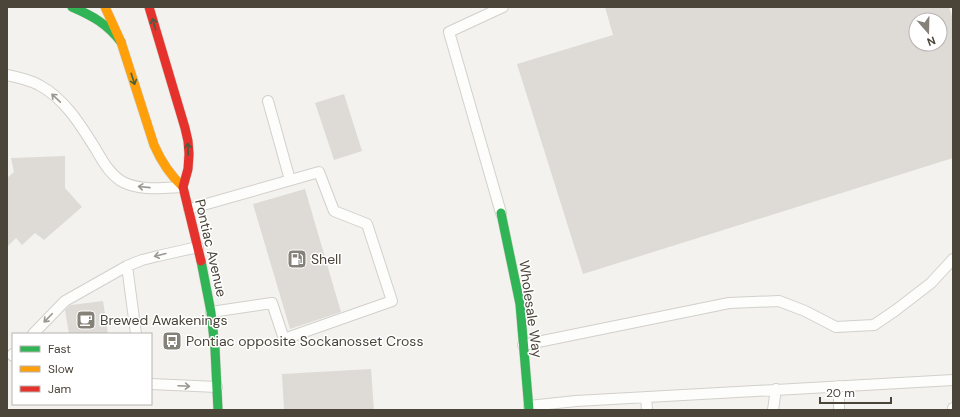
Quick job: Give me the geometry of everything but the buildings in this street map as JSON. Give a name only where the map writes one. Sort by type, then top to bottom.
[{"type":"main road","points":[[72,7],[106,24],[113,30],[121,42]]},
{"type":"main road","name":"Pontiac Avenue","points":[[105,7],[121,42],[154,145],[159,156],[173,177],[183,187],[198,247],[211,312],[215,349],[218,410]]},
{"type":"main road","name":"Pontiac Avenue","points":[[149,7],[188,141],[188,169],[183,187]]},
{"type":"main road","name":"Wholesale Way","points":[[501,213],[520,304],[529,408]]},
{"type":"lane","points":[[501,213],[449,32],[503,7]]},
{"type":"lane","points":[[7,75],[38,84],[50,92],[76,118],[106,167],[121,181],[142,188],[183,187]]},
{"type":"lane","points":[[268,101],[290,180]]},
{"type":"lane","points":[[189,209],[319,172],[334,211],[367,224],[392,301],[284,339],[272,303],[211,312]]},
{"type":"lane","points":[[34,333],[65,300],[127,266],[142,260],[198,247]]},
{"type":"lane","points":[[524,345],[729,303],[779,301],[805,311],[836,327],[874,325],[931,283],[953,259]]},
{"type":"lane","points":[[127,266],[136,333]]},
{"type":"lane","points":[[529,408],[576,401],[594,405],[646,397],[953,380]]},
{"type":"lane","points":[[152,384],[217,387]]},
{"type":"lane","points":[[839,386],[839,410]]},
{"type":"lane","points":[[773,410],[776,389]]},
{"type":"lane","points":[[646,397],[647,410]]},
{"type":"traffic: fast","points":[[72,7],[99,21],[121,42]]},
{"type":"traffic: fast","points":[[501,213],[520,304],[529,410]]},
{"type":"traffic: fast","points":[[201,261],[211,312],[215,349],[218,410]]},
{"type":"traffic: slow","points":[[105,7],[121,42],[154,145],[166,168],[183,187]]},
{"type":"traffic: jam","points":[[149,7],[188,141],[188,169],[183,187],[201,261]]},
{"type":"place","name":"Shell","points":[[297,259]]},
{"type":"place","name":"Brewed Awakenings","points":[[86,320]]},
{"type":"place","name":"Pontiac opposite Sockanosset Cross","points":[[172,341]]}]
